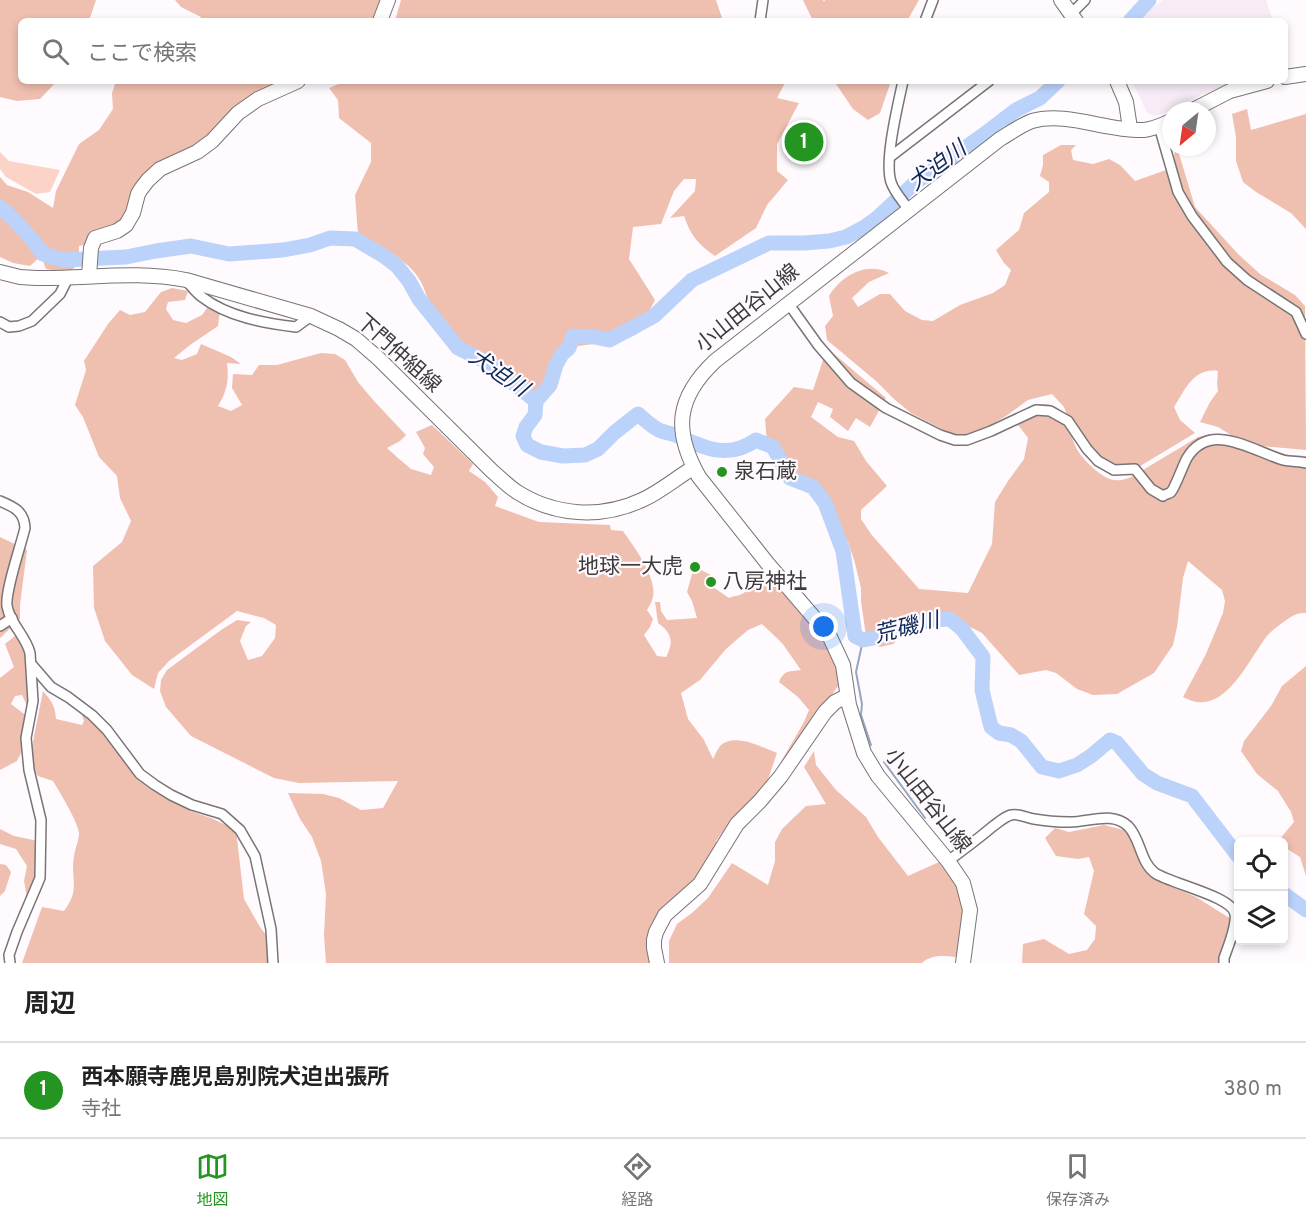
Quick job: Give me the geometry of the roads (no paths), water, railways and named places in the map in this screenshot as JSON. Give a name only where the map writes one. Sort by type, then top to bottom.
[{"type":"street","points":[[381,18],[388,0]]},
{"type":"street","points":[[760,18],[763,0]]},
{"type":"street","points":[[924,0],[928,10]]},
{"type":"street","points":[[926,18],[933,0]]},
{"type":"street","points":[[1061,0],[1073,17],[1085,0]]},
{"type":"street","points":[[1288,77],[1306,74]]},
{"type":"street","points":[[89,276],[91,248],[95,238],[117,231],[126,225],[133,213],[138,194],[154,174],[197,152],[212,141],[237,113],[258,99],[291,84]]},
{"type":"street","points":[[902,84],[889,172],[892,185],[909,210]]},
{"type":"street","points":[[890,157],[985,84]]},
{"type":"street","points":[[1118,84],[1126,102],[1130,128]]},
{"type":"street","points":[[1209,102],[1230,91],[1256,84]]},
{"type":"street","name":"小山田谷山線","points":[[963,963],[970,918],[963,883],[864,753],[852,719],[840,657],[824,627],[803,607],[699,477],[686,449],[682,415],[694,384],[714,361],[1000,139],[1021,126],[1048,119],[1142,130],[1162,125]]},
{"type":"street","points":[[1171,156],[1178,192],[1192,216],[1227,262],[1247,280],[1296,312],[1306,334]]},
{"type":"street","name":"下門仲組線","points":[[0,272],[28,278],[145,274],[165,276],[311,316],[339,328],[379,359],[492,471],[517,491],[545,506],[585,513],[606,512],[644,499],[693,468]]},
{"type":"street","points":[[0,322],[9,327],[32,321],[60,294],[68,278]]},
{"type":"street","points":[[186,280],[200,296],[211,303],[251,319],[296,327],[311,316]]},
{"type":"street","points":[[788,303],[818,345],[851,384],[886,408],[955,440],[967,440],[992,431],[1036,410],[1050,411],[1068,421],[1098,461],[1114,470],[1135,469],[1151,489],[1163,496],[1171,491],[1188,457],[1196,447],[1220,439],[1232,441],[1285,461],[1306,463]]},
{"type":"street","points":[[0,501],[13,506],[25,519],[25,528],[8,591],[7,606],[28,646],[31,664],[33,701],[26,738],[29,770],[41,820],[40,878],[17,932],[9,956],[10,963]]},
{"type":"street","points":[[0,626],[12,618]]},
{"type":"street","points":[[31,664],[51,687],[92,715],[107,730],[140,774],[155,786],[192,805],[222,814],[240,830],[255,856],[271,928],[273,963]]},
{"type":"street","points":[[657,963],[654,940],[665,915],[700,884],[737,824],[781,776],[825,712],[847,696]]},
{"type":"street","points":[[948,861],[1009,815],[1062,822],[1117,819],[1128,826],[1133,833],[1145,862],[1155,873],[1220,899],[1231,906],[1235,913],[1235,923],[1224,963]]},
{"type":"waterway","name":"犬迫川","points":[[1133,18],[1149,0]]},
{"type":"waterway","name":"犬迫川","points":[[536,401],[550,385],[556,365],[562,354],[569,348],[573,336],[609,340],[654,316],[692,280],[769,243],[804,243],[846,237],[877,218],[916,182],[1016,110],[1040,98],[1055,84]]},
{"type":"waterway","name":"犬迫川","points":[[0,207],[23,229],[43,254],[63,260],[126,257],[191,246],[229,254],[283,250],[310,245],[330,238],[355,239],[397,266],[419,299],[458,348],[485,361],[536,401]]},
{"type":"waterway","name":"荒磯川","points":[[536,401],[535,415],[526,427],[523,436],[527,445],[541,452],[563,456],[585,455],[598,449],[638,414],[658,430],[709,448],[727,451],[746,446],[756,440],[773,447],[790,478],[813,487],[825,503],[843,551],[855,636],[863,640],[878,637],[900,627],[932,620],[950,619],[962,629],[983,657],[982,690],[991,727],[999,733],[1011,735],[1021,741],[1042,767],[1059,771],[1077,765],[1110,740],[1117,743],[1143,774],[1157,783],[1192,796],[1234,851]]},
{"type":"waterway","points":[[863,640],[856,672],[862,704],[861,715],[871,745]]},
{"type":"waterway","points":[[884,762],[925,818]]},
{"type":"waterway","name":"荒磯川","points":[[1288,897],[1306,910]]},
{"type":"waterway","name":"荒磯川","points":[[1299,906],[1306,916]]},
{"type":"place","name":"西本願寺鹿児島別院犬迫出張所","points":[[804,142]]},
{"type":"place","name":"泉石蔵","points":[[722,472]]},
{"type":"place","name":"地球一大虎","points":[[695,567]]},
{"type":"place","name":"八房神社","points":[[711,582]]}]
